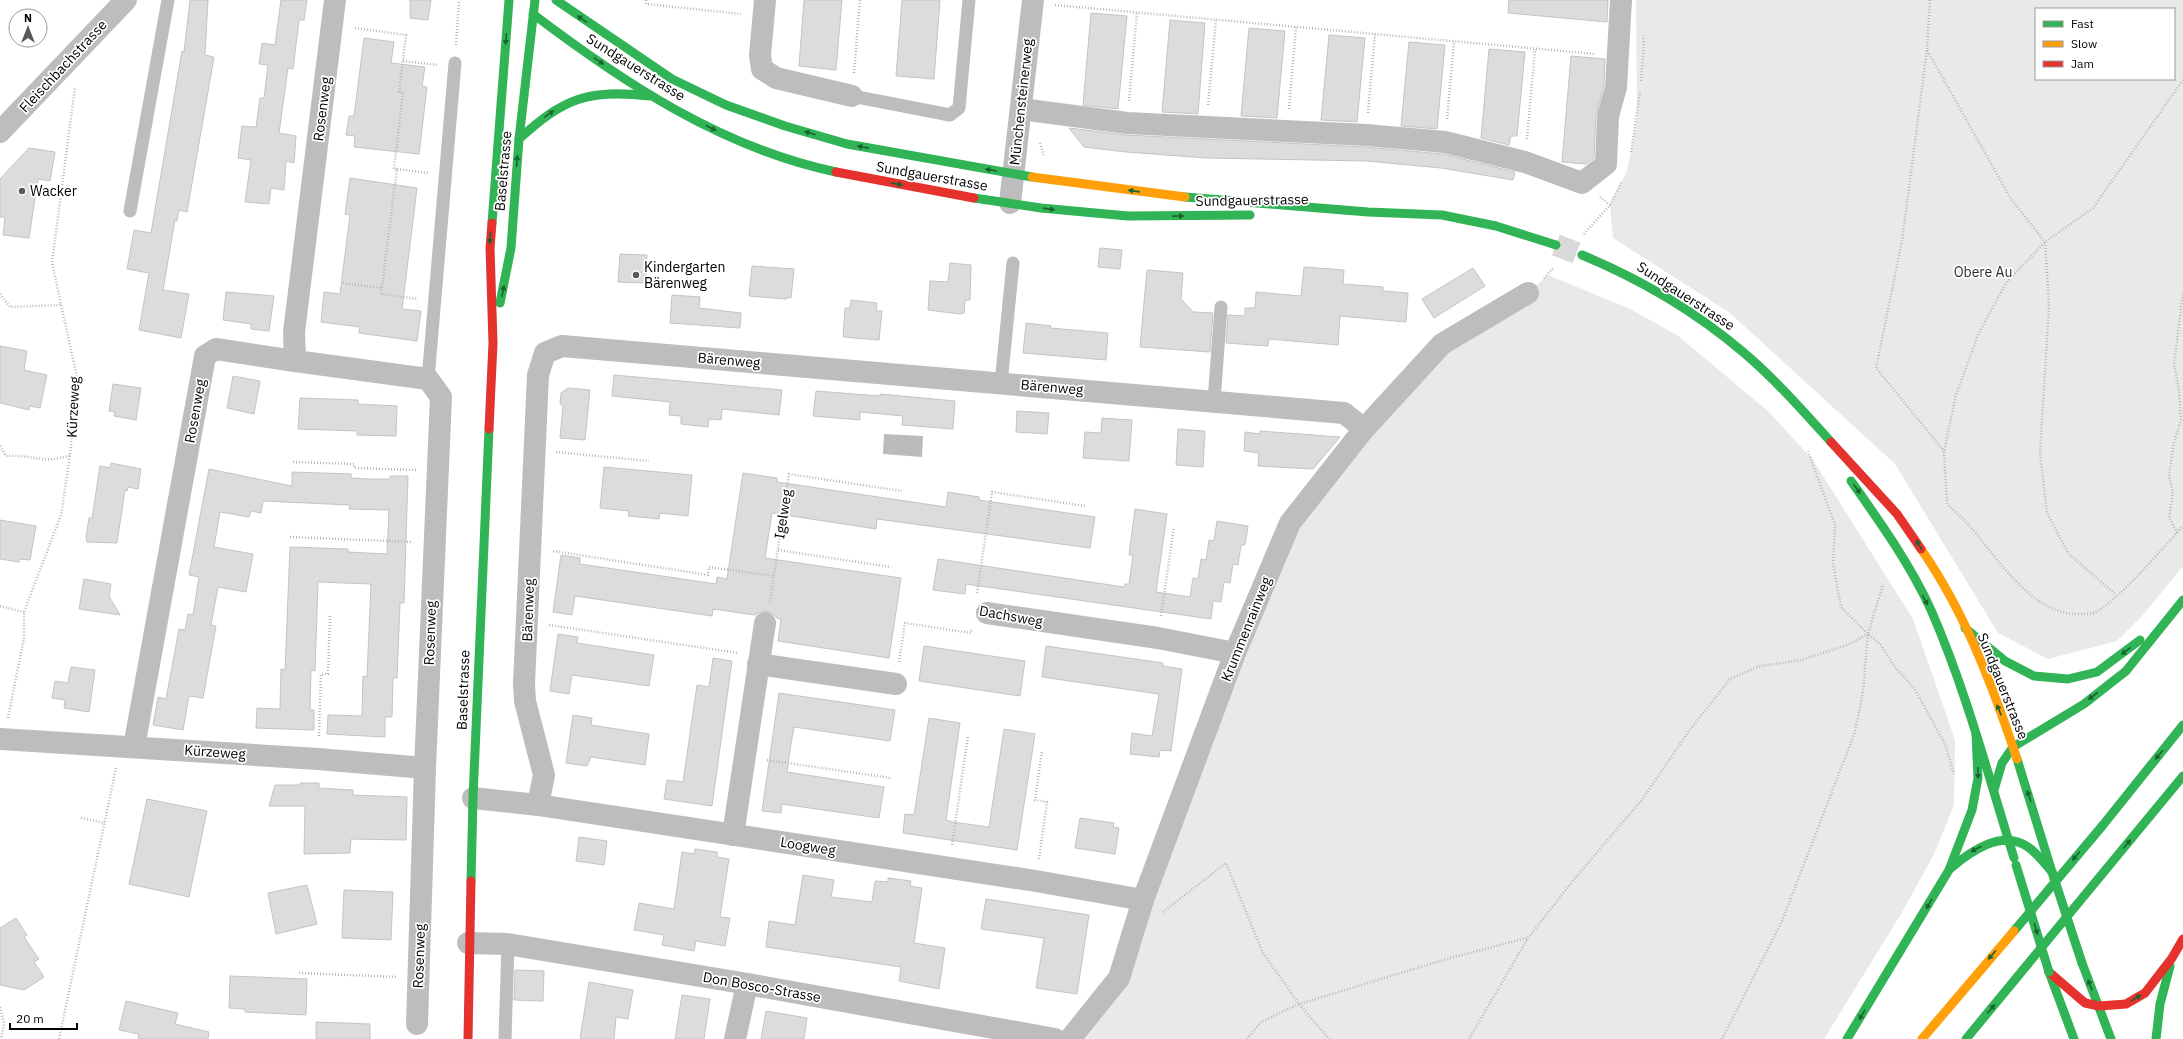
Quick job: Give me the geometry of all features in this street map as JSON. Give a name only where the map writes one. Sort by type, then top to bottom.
[{"type":"main road","name":"Baselstrasse","points":[[493,343],[511,248],[519,139],[535,0]]},
{"type":"main road","name":"Sundgauerstrasse","points":[[556,0],[672,79],[726,105],[785,126],[847,144],[1013,174],[1162,195],[1368,212],[1442,215],[1496,226],[1556,245]]},
{"type":"main road","name":"Baselstrasse","points":[[468,1039],[468,943],[473,798],[493,343],[490,248],[515,3]]},
{"type":"main road","name":"Sundgauerstrasse","points":[[515,3],[533,14],[567,40],[652,96],[713,129],[767,152],[804,164],[925,190],[1054,210],[1129,216],[1256,214]]},
{"type":"main road","points":[[519,139],[548,114],[566,102],[587,95],[608,92],[652,96]]},
{"type":"main road","name":"Sundgauerstrasse","points":[[1272,214],[1368,212]]},
{"type":"main road","name":"Sundgauerstrasse","points":[[1582,255],[1621,271],[1692,313],[1743,352],[1784,390],[1908,529],[1965,628],[2013,747],[2082,964],[2111,1039]]},
{"type":"main road","name":"Sundgauerstrasse","points":[[1784,390],[1893,541],[1930,609],[1952,663],[1976,734],[2057,997],[2074,1039]]},
{"type":"main road","points":[[1994,790],[2002,763],[2013,747],[2084,704],[2126,670],[2183,600]]},
{"type":"main road","points":[[1965,628],[2005,661],[2034,676],[2068,679],[2097,672],[2168,618]]},
{"type":"main road","points":[[1922,1039],[2103,825],[2183,725]]},
{"type":"main road","points":[[1847,1039],[1949,870],[1972,810],[1978,778],[1976,734]]},
{"type":"main road","points":[[1966,1039],[2183,776]]},
{"type":"main road","points":[[1949,870],[1968,853],[1984,844],[2009,841],[2028,847],[2052,872]]},
{"type":"main road","points":[[2049,972],[2063,986],[2085,1003],[2099,1006],[2126,1004],[2145,993],[2172,958],[2183,939]]},
{"type":"main road","points":[[2156,1039],[2160,1004],[2172,958]]},
{"type":"street","name":"Fleischbachstrasse","points":[[0,132],[126,0]]},
{"type":"street","name":"Rosenweg","points":[[295,361],[294,332],[336,0]]},
{"type":"street","points":[[1021,109],[1127,123],[1366,135],[1445,142],[1525,162],[1582,184],[1606,164],[1608,116],[1616,87],[1621,0]]},
{"type":"street","name":"Münchensteinerweg","points":[[1010,203],[1032,1]]},
{"type":"street","points":[[764,8],[760,55],[762,69],[776,78],[852,96]]},
{"type":"street","name":"Krummenrainweg","points":[[1070,1039],[1119,978],[1143,900],[1234,653],[1290,523],[1364,429],[1442,344],[1528,293]]},
{"type":"street","name":"Bärenweg","points":[[538,805],[544,775],[525,701],[538,374],[545,353],[562,346],[1344,413],[1364,429]]},
{"type":"street","name":"Rosenweg","points":[[127,746],[205,356],[216,349],[428,379],[441,397],[425,768],[418,978],[418,1024]]},
{"type":"street","name":"Dachsweg","points":[[981,612],[1158,638],[1234,653]]},
{"type":"street","points":[[733,835],[765,623]]},
{"type":"street","points":[[759,660],[896,684]]},
{"type":"street","name":"Kürzeweg","points":[[2,739],[318,759],[425,768]]},
{"type":"street","name":"Loogweg","points":[[473,798],[538,805],[1036,881],[1143,900]]},
{"type":"street","name":"Don Bosco-Strasse","points":[[468,943],[508,944],[747,984],[1054,1039]]},
{"type":"street","points":[[735,1039],[747,984]]},
{"type":"lane","points":[[130,211],[168,0]]},
{"type":"lane","points":[[852,96],[950,115],[959,108],[969,0]]},
{"type":"lane","points":[[428,379],[455,65]]},
{"type":"lane","points":[[1001,383],[1012,263]]},
{"type":"lane","points":[[1214,401],[1221,307]]},
{"type":"lane","points":[[505,1039],[508,944]]},
{"type":"path","points":[[403,61],[455,65],[459,0]]},
{"type":"path","points":[[646,0],[646,4],[764,8]]},
{"type":"path","points":[[852,96],[860,0]]},
{"type":"path","points":[[1930,0],[1927,50],[1902,241],[1876,368],[1944,451]]},
{"type":"path","points":[[1032,1],[1216,20],[1617,57]]},
{"type":"path","points":[[1127,123],[1137,12]]},
{"type":"path","points":[[1206,128],[1216,20]]},
{"type":"path","points":[[332,26],[406,34],[399,92],[403,92],[394,168],[397,169],[381,294],[435,301]]},
{"type":"path","points":[[1287,131],[1296,27]]},
{"type":"path","points":[[1366,135],[1375,34]]},
{"type":"path","points":[[1445,142],[1454,42]]},
{"type":"path","points":[[1525,162],[1535,49]]},
{"type":"path","points":[[1927,50],[2011,199],[2044,242],[2049,306],[2040,452],[2047,513],[2068,553],[2116,595]]},
{"type":"path","points":[[2183,80],[2093,208],[2044,242],[2006,283],[1978,335],[1956,395],[1944,451],[1947,504],[1967,523],[2024,590],[2045,605],[2069,615],[2093,613],[2116,595],[2183,526]]},
{"type":"path","name":"Kürzeweg","points":[[2,739],[24,638],[24,612],[61,515],[70,455],[77,377],[52,263],[75,85]]},
{"type":"path","points":[[397,169],[445,175]]},
{"type":"path","points":[[1602,199],[1610,206]]},
{"type":"path","points":[[343,284],[382,288]]},
{"type":"path","points":[[2177,533],[2169,517],[2174,492],[2169,476],[2174,442],[2181,420],[2179,391],[2174,364],[2183,293]]},
{"type":"path","points":[[0,294],[10,307],[61,305]]},
{"type":"path","points":[[0,446],[6,456],[16,456],[42,461],[57,460],[70,455]]},
{"type":"path","points":[[1806,448],[1835,525],[1833,563],[1841,607],[1881,645],[1894,666],[1914,688],[1945,744],[1955,777]]},
{"type":"path","points":[[535,450],[649,461]]},
{"type":"path","points":[[293,462],[354,464],[354,468],[437,471]]},
{"type":"path","name":"Igelweg","points":[[765,623],[767,621],[789,474],[902,491]]},
{"type":"path","name":"Dachsweg","points":[[981,612],[992,492],[1085,506]]},
{"type":"path","points":[[1158,638],[1174,527]]},
{"type":"path","points":[[290,537],[434,543]]},
{"type":"path","points":[[530,548],[708,575],[709,567],[774,576]]},
{"type":"path","points":[[778,550],[891,567]]},
{"type":"path","points":[[1722,1039],[1782,921],[1855,732],[1863,691],[1868,634],[1883,584]]},
{"type":"path","points":[[0,606],[24,612]]},
{"type":"path","points":[[896,684],[905,624],[970,633],[981,612]]},
{"type":"path","points":[[318,759],[321,674],[328,674],[330,616]]},
{"type":"path","points":[[527,622],[759,660]]},
{"type":"path","points":[[1469,1039],[1528,938],[1576,876],[1641,801],[1689,731],[1730,679],[1760,666],[1801,660],[1850,644],[1868,634]]},
{"type":"path","points":[[948,868],[968,736]]},
{"type":"path","points":[[59,1039],[105,823],[127,746]]},
{"type":"path","points":[[1036,881],[1047,802],[1035,800],[1042,751]]},
{"type":"path","points":[[744,757],[891,778]]},
{"type":"path","points":[[81,818],[105,823]]},
{"type":"path","points":[[1143,900],[1160,915],[1226,863],[1263,953],[1298,1004],[1329,1039]]},
{"type":"path","points":[[1246,1039],[1261,1022],[1298,1004],[1450,958],[1528,938]]},
{"type":"path","points":[[299,973],[418,978]]},
{"type":"path","points":[[0,1007],[4,1023],[1,1039]]},
{"type":"green space","name":"Obere Au","points":[[1636,0],[2183,0],[2183,566],[2143,615],[2117,641],[2048,659],[1998,633],[1895,464],[1730,313],[1613,238],[1610,205],[1627,171],[1637,119]]},
{"type":"green space","points":[[1548,275],[1630,309],[1677,335],[1769,412],[1813,460],[1913,619],[1955,740],[1954,805],[1934,854],[1901,914],[1824,1039],[1070,1039],[1119,978],[1290,523],[1442,344],[1528,293]]},
{"type":"shaded area","points":[[884,434],[923,436],[922,457],[883,454]]},
{"type":"building","points":[[190,0],[208,0],[205,55],[214,57],[187,212],[179,210],[177,221],[175,220],[163,290],[189,294],[181,338],[139,330],[149,273],[127,269],[134,230],[151,233],[182,51],[184,52]]},
{"type":"building","points":[[281,0],[307,0],[304,20],[299,20],[293,69],[288,68],[279,133],[296,136],[294,163],[286,161],[284,190],[271,188],[269,204],[245,202],[251,160],[238,158],[242,126],[256,127],[260,98],[264,98],[268,65],[259,64],[262,43],[275,45]]},
{"type":"building","points":[[410,0],[431,0],[428,20],[410,18]]},
{"type":"building","points":[[804,0],[842,0],[836,70],[799,66]]},
{"type":"building","points":[[902,0],[940,0],[934,79],[896,76]]},
{"type":"building","points":[[1509,0],[1608,0],[1607,22],[1508,13]]},
{"type":"building","points":[[1091,13],[1127,16],[1118,109],[1083,105]]},
{"type":"building","points":[[1170,20],[1205,23],[1198,114],[1162,112]]},
{"type":"building","points":[[1249,28],[1285,31],[1277,118],[1241,116]]},
{"type":"building","points":[[1329,35],[1365,38],[1357,122],[1321,120]]},
{"type":"building","points":[[364,38],[394,42],[391,63],[425,67],[422,86],[427,87],[419,154],[354,147],[355,136],[346,135],[349,116],[354,116]]},
{"type":"building","points":[[1409,42],[1445,45],[1437,129],[1401,126]]},
{"type":"building","points":[[1489,49],[1525,52],[1517,136],[1511,136],[1509,145],[1481,138]]},
{"type":"building","points":[[1571,56],[1605,59],[1604,85],[1596,115],[1594,158],[1586,164],[1562,162]]},
{"type":"building","points":[[1069,128],[1126,135],[1365,147],[1443,154],[1515,172],[1513,180],[1441,168],[1366,161],[1206,158],[1126,152],[1084,147]]},
{"type":"building","points":[[29,148],[55,152],[50,181],[38,179],[29,238],[3,235],[5,217],[0,217],[0,179]]},
{"type":"building","points":[[350,178],[417,188],[402,309],[421,311],[417,341],[359,333],[360,327],[321,322],[324,292],[340,294],[350,215],[345,214]]},
{"type":"building","points":[[1100,248],[1122,250],[1120,269],[1098,267]]},
{"type":"building","name":"Kindergarten Bärenweg","points":[[620,254],[647,255],[646,283],[618,282]]},
{"type":"building","points":[[950,263],[971,265],[970,300],[965,300],[964,313],[960,314],[928,310],[930,281],[948,282]]},
{"type":"building","points":[[752,266],[794,269],[791,298],[749,296]]},
{"type":"building","points":[[1304,267],[1344,270],[1343,284],[1383,287],[1383,291],[1408,293],[1406,322],[1340,316],[1338,345],[1269,339],[1268,346],[1226,343],[1228,315],[1245,316],[1245,308],[1255,308],[1256,292],[1301,296]]},
{"type":"building","points":[[1473,268],[1485,286],[1434,318],[1422,299]]},
{"type":"building","points":[[1147,270],[1183,273],[1181,299],[1193,312],[1213,313],[1210,352],[1140,347]]},
{"type":"building","points":[[226,292],[274,296],[269,331],[251,329],[251,324],[223,320]]},
{"type":"building","points":[[672,295],[700,297],[699,308],[741,313],[740,328],[670,323]]},
{"type":"building","points":[[851,300],[877,303],[876,311],[882,311],[879,340],[843,337],[845,308],[850,308]]},
{"type":"building","points":[[1026,323],[1051,326],[1050,328],[1108,333],[1106,360],[1023,353]]},
{"type":"building","points":[[0,346],[27,351],[24,370],[47,375],[40,408],[30,406],[29,410],[0,403]]},
{"type":"building","points":[[614,375],[782,390],[779,415],[722,409],[721,420],[709,419],[708,427],[681,424],[681,416],[669,415],[670,402],[612,396]]},
{"type":"building","points":[[233,376],[260,381],[254,414],[227,408]]},
{"type":"building","points":[[113,384],[141,388],[136,420],[114,416],[115,412],[109,411]]},
{"type":"building","points":[[568,388],[590,390],[585,440],[560,438],[563,406],[560,404],[561,393]]},
{"type":"building","points":[[816,391],[880,396],[880,394],[955,401],[953,429],[902,425],[903,416],[860,412],[860,420],[813,416]]},
{"type":"building","points":[[300,398],[358,400],[358,404],[397,406],[396,436],[357,435],[357,431],[298,429]]},
{"type":"building","points":[[1017,411],[1049,413],[1047,434],[1016,432]]},
{"type":"building","points":[[1102,418],[1132,420],[1129,461],[1083,458],[1085,432],[1101,433]]},
{"type":"building","points":[[1178,429],[1205,431],[1203,467],[1176,465]]},
{"type":"building","points":[[1260,431],[1340,437],[1313,469],[1258,466],[1259,453],[1244,451],[1245,432],[1260,434]]},
{"type":"building","points":[[111,463],[141,469],[138,489],[128,487],[127,491],[125,490],[117,543],[87,542],[86,537],[89,518],[92,518],[100,466],[110,468]]},
{"type":"building","points":[[604,467],[692,475],[688,516],[660,513],[659,519],[628,516],[629,511],[600,508]]},
{"type":"building","points":[[209,469],[292,486],[292,472],[351,474],[351,478],[370,479],[390,479],[390,476],[408,476],[404,603],[400,603],[397,678],[393,678],[392,717],[385,717],[385,737],[327,734],[328,715],[362,716],[363,676],[367,677],[371,584],[318,582],[315,671],[311,670],[310,710],[314,710],[314,730],[256,728],[257,708],[280,709],[281,669],[285,670],[290,547],[348,549],[348,552],[387,554],[389,510],[349,509],[350,505],[263,501],[261,513],[251,511],[249,517],[220,512],[214,547],[253,554],[246,592],[218,587],[211,625],[216,626],[203,698],[189,696],[183,730],[153,725],[158,697],[166,699],[179,629],[185,630],[188,614],[193,615],[199,577],[189,575]]},
{"type":"building","points":[[743,473],[777,478],[777,482],[946,507],[948,492],[979,497],[979,500],[1095,517],[1090,548],[877,519],[876,529],[772,513],[765,558],[901,578],[889,658],[778,641],[781,619],[766,611],[755,615],[713,609],[712,616],[575,596],[572,615],[553,612],[561,555],[580,558],[580,564],[716,584],[717,577],[727,579]]},
{"type":"building","points":[[1135,509],[1167,514],[1156,592],[1190,597],[1193,578],[1198,579],[1201,559],[1206,560],[1209,540],[1214,541],[1217,521],[1248,526],[1245,545],[1241,545],[1238,565],[1233,564],[1230,583],[1224,582],[1221,602],[1213,601],[1211,619],[966,584],[965,594],[933,590],[938,559],[1124,587],[1125,584],[1129,584],[1133,555],[1129,555]]},
{"type":"building","points":[[0,520],[36,526],[30,560],[19,559],[19,562],[0,559]]},
{"type":"building","points":[[84,579],[111,584],[109,596],[120,615],[79,609]]},
{"type":"building","points":[[558,634],[578,637],[577,643],[654,655],[649,686],[572,675],[569,694],[550,691]]},
{"type":"building","points":[[924,646],[1025,661],[1020,696],[919,681]]},
{"type":"building","points":[[1046,646],[1163,663],[1163,666],[1182,669],[1171,751],[1160,750],[1159,757],[1130,754],[1132,733],[1152,736],[1159,694],[1042,677]]},
{"type":"building","points":[[713,658],[732,661],[712,806],[664,799],[667,780],[683,782],[697,685],[709,687]]},
{"type":"building","points":[[71,667],[95,670],[89,712],[64,708],[65,700],[52,698],[55,681],[68,683]]},
{"type":"building","points":[[779,693],[895,710],[890,741],[794,727],[791,744],[787,772],[884,787],[879,818],[782,804],[781,813],[762,811]]},
{"type":"building","points":[[573,715],[592,718],[591,725],[649,734],[645,765],[591,757],[587,766],[566,763]]},
{"type":"building","points":[[929,718],[960,723],[946,820],[953,822],[989,827],[1004,729],[1035,734],[1017,850],[903,833],[905,814],[914,815]]},
{"type":"building","points":[[300,783],[319,783],[319,788],[353,790],[353,795],[407,797],[406,840],[351,839],[350,853],[304,854],[305,806],[269,806],[275,785],[300,785]]},
{"type":"building","points":[[147,799],[207,811],[189,897],[129,884]]},
{"type":"building","points":[[1080,818],[1114,823],[1113,827],[1119,828],[1115,854],[1075,848]]},
{"type":"building","points":[[579,837],[607,841],[604,865],[576,861]]},
{"type":"building","points":[[695,849],[717,852],[717,857],[729,859],[720,917],[730,918],[725,946],[696,941],[694,951],[662,945],[664,935],[634,930],[639,903],[674,909],[682,852],[694,854]]},
{"type":"building","points":[[803,875],[834,880],[831,897],[872,902],[875,881],[888,882],[888,878],[911,881],[910,886],[922,888],[914,943],[945,948],[939,989],[899,981],[901,967],[766,947],[769,921],[795,925]]},
{"type":"building","points":[[307,885],[317,924],[276,934],[268,893]]},
{"type":"building","points":[[344,890],[393,892],[391,940],[342,938]]},
{"type":"building","points":[[986,899],[1089,915],[1077,994],[1036,988],[1044,938],[981,929]]},
{"type":"building","points":[[16,918],[27,935],[24,937],[39,959],[34,962],[44,977],[24,990],[0,985],[0,928]]},
{"type":"building","points":[[515,970],[544,971],[543,1001],[514,1000]]},
{"type":"building","points":[[230,976],[307,979],[306,1015],[245,1012],[245,1009],[229,1008]]},
{"type":"building","points":[[589,982],[633,990],[628,1019],[616,1017],[614,1039],[580,1039]]},
{"type":"building","points":[[682,995],[710,999],[704,1039],[675,1039]]},
{"type":"building","points":[[126,1001],[178,1013],[175,1024],[209,1032],[208,1039],[138,1039],[139,1034],[119,1030]]},
{"type":"building","points":[[766,1011],[807,1018],[804,1039],[761,1039]]},
{"type":"building","points":[[316,1022],[370,1024],[370,1039],[316,1039]]},
{"type":"tunnel","points":[[1556,245],[1582,255]]},
{"type":"traffic: fast","points":[[492,223],[509,0]]},
{"type":"traffic: fast","points":[[500,303],[511,248],[519,139],[535,0]]},
{"type":"traffic: fast","points":[[556,0],[672,79],[726,105],[785,126],[847,144],[1032,177]]},
{"type":"traffic: fast","points":[[533,14],[567,40],[639,88],[714,130],[753,147],[794,161],[836,172]]},
{"type":"traffic: fast","points":[[519,139],[550,114],[578,100],[609,94],[649,96]]},
{"type":"traffic: fast","points":[[1185,197],[1368,212],[1442,215],[1496,226],[1556,245]]},
{"type":"traffic: fast","points":[[974,198],[1041,208],[1128,216],[1250,215]]},
{"type":"traffic: fast","points":[[1582,255],[1604,264],[1667,298],[1687,310],[1725,337],[1766,373],[1831,442]]},
{"type":"traffic: fast","points":[[471,881],[473,798],[489,429]]},
{"type":"traffic: fast","points":[[1851,481],[1884,528],[1914,576],[1944,640],[1986,764],[2014,858]]},
{"type":"traffic: fast","points":[[1994,790],[2002,763],[2013,747],[2084,704],[2126,671],[2183,600]]},
{"type":"traffic: fast","points":[[1965,628],[2005,661],[2034,676],[2068,679],[2097,672],[2140,640]]},
{"type":"traffic: fast","points":[[2014,931],[2103,825],[2183,725]]},
{"type":"traffic: fast","points":[[1847,1039],[1949,870],[1972,810],[1978,778],[1976,734]]},
{"type":"traffic: fast","points":[[2017,759],[2052,872]]},
{"type":"traffic: fast","points":[[1966,1039],[2183,776]]},
{"type":"traffic: fast","points":[[1951,868],[1968,855],[1987,844],[2008,840],[2018,842],[2031,849],[2052,872]]},
{"type":"traffic: fast","points":[[2016,865],[2049,972]]},
{"type":"traffic: fast","points":[[2052,872],[2082,963]]},
{"type":"traffic: fast","points":[[2082,963],[2111,1039]]},
{"type":"traffic: fast","points":[[2156,1039],[2160,1004],[2170,966]]},
{"type":"traffic: fast","points":[[2049,972],[2074,1039]]},
{"type":"traffic: slow","points":[[1032,177],[1185,197]]},
{"type":"traffic: slow","points":[[1921,549],[1937,573],[1964,624],[1988,678],[2017,759]]},
{"type":"traffic: slow","points":[[1922,1039],[2014,931]]},
{"type":"traffic: jam","points":[[836,172],[974,198]]},
{"type":"traffic: jam","points":[[489,429],[493,343],[490,248],[492,223]]},
{"type":"traffic: jam","points":[[1831,442],[1897,514],[1921,549]]},
{"type":"traffic: jam","points":[[468,1039],[471,881]]},
{"type":"traffic: jam","points":[[2049,972],[2085,1003],[2099,1006],[2126,1004],[2145,993],[2172,958],[2183,939]]},
{"type":"place","name":"Wacker","points":[[22,191]]},
{"type":"place","name":"Kindergarten Bärenweg","points":[[636,275]]}]
